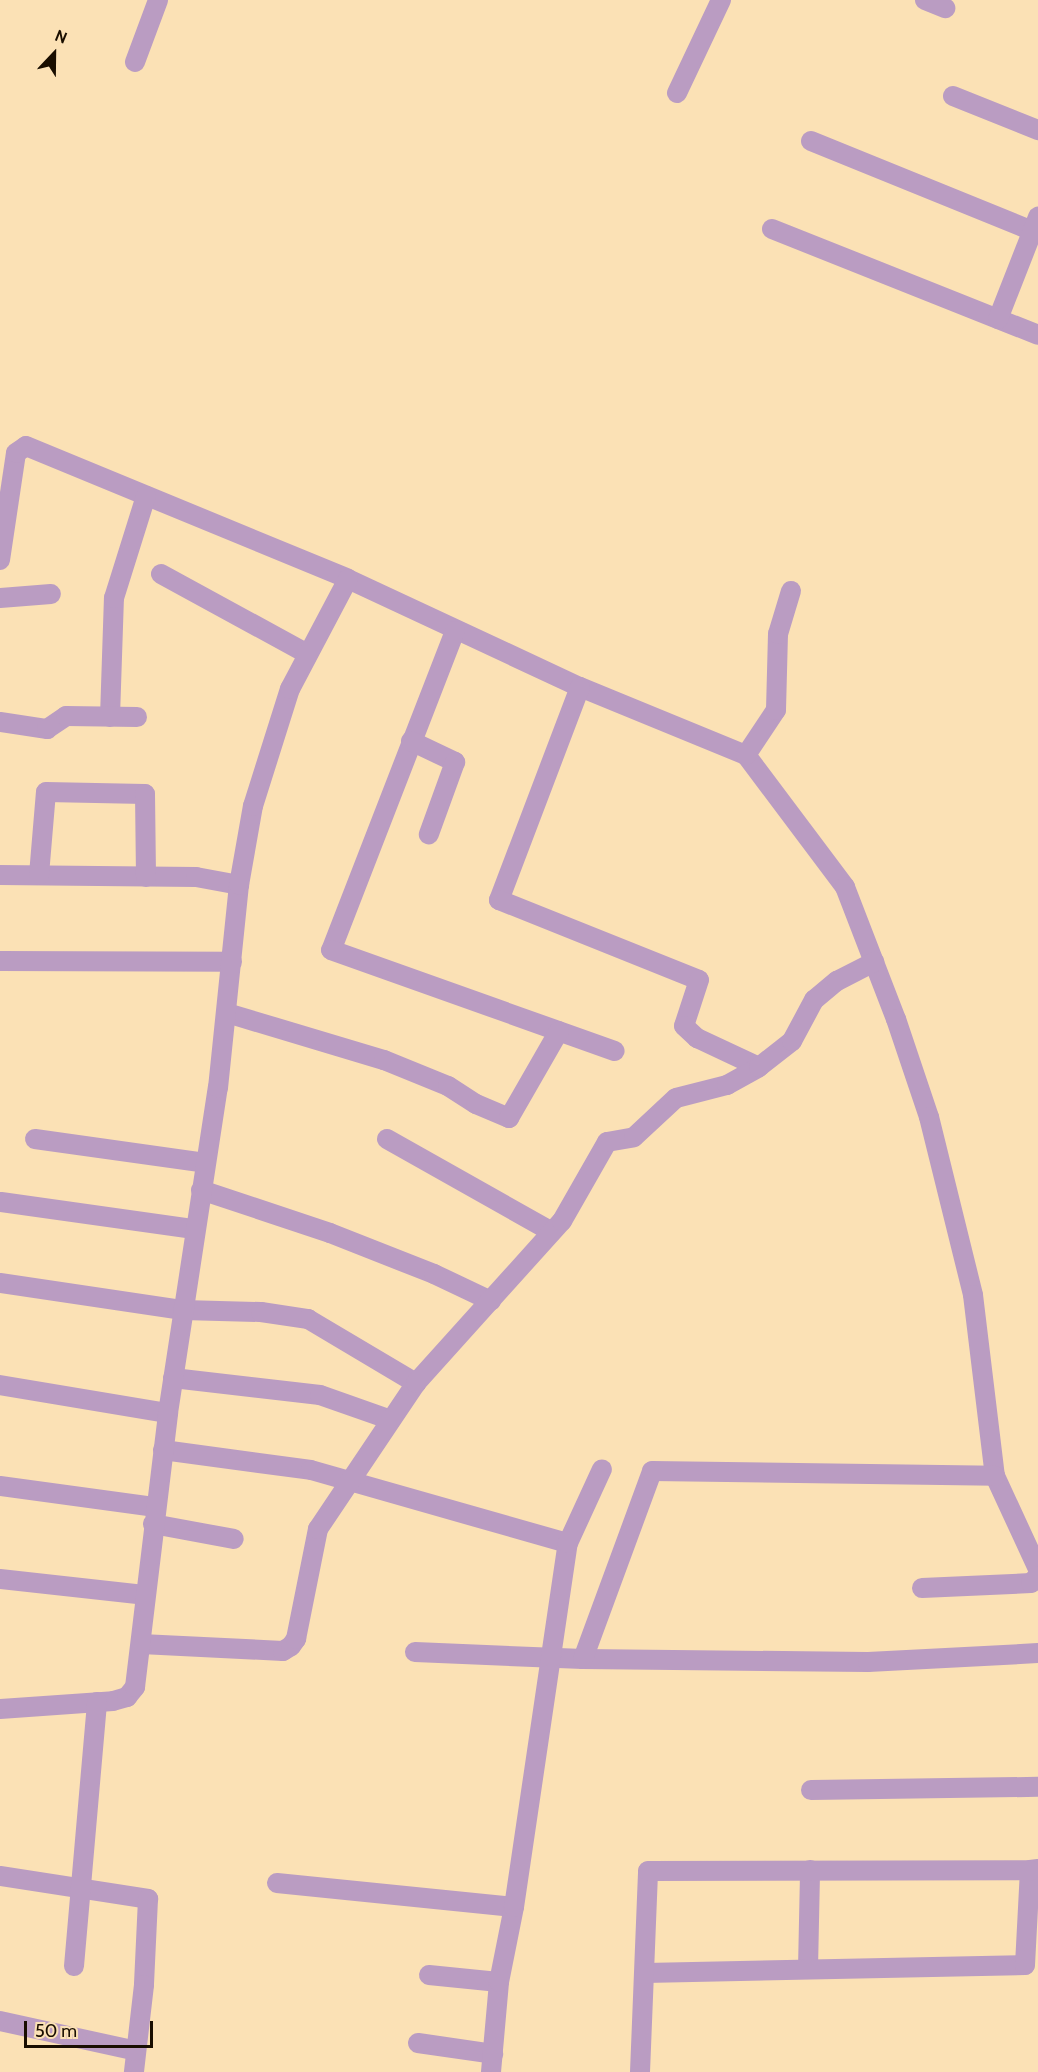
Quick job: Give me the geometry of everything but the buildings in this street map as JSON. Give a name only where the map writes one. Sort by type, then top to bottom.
[{"type":"street","points":[[135,62],[158,0]]},
{"type":"street","points":[[676,93],[721,0]]},
{"type":"street","points":[[925,0],[945,8]]},
{"type":"street","points":[[953,96],[1038,130]]},
{"type":"street","points":[[811,141],[1036,227],[998,319]]},
{"type":"street","points":[[771,229],[1038,335]]},
{"type":"street","points":[[0,560],[16,453],[26,446],[348,579],[455,631],[580,687],[746,755],[845,887],[874,963],[929,1117],[973,1295],[995,1476],[1038,1569]]},
{"type":"street","points":[[110,717],[114,598],[146,496]]},
{"type":"street","points":[[161,574],[308,654]]},
{"type":"street","points":[[0,1709],[97,1702],[127,1697],[135,1687],[154,1515],[227,1013],[239,885],[253,806],[290,689],[348,579]]},
{"type":"street","points":[[746,755],[776,711],[778,634],[791,591]]},
{"type":"street","points":[[0,598],[51,594]]},
{"type":"street","points":[[455,631],[331,950],[615,1051]]},
{"type":"street","points":[[580,687],[499,900],[699,980],[684,1026],[697,1038],[759,1067]]},
{"type":"street","points":[[0,722],[47,729],[66,716],[137,717]]},
{"type":"street","points":[[411,741],[455,762],[429,834]]},
{"type":"street","points":[[39,875],[46,792],[145,794],[146,877]]},
{"type":"street","points":[[0,875],[196,877],[239,885]]},
{"type":"street","points":[[0,961],[57,964],[232,962]]},
{"type":"street","points":[[141,1644],[283,1651],[291,1646],[296,1639],[318,1529],[416,1383],[552,1232],[607,1142],[634,1137],[676,1098],[727,1085],[759,1067],[792,1041],[814,1000],[837,981],[874,963]]},
{"type":"street","points":[[227,1013],[384,1060],[448,1086],[476,1104],[509,1118],[559,1031]]},
{"type":"street","points":[[387,1138],[552,1232]]},
{"type":"street","points":[[35,1139],[205,1163]]},
{"type":"street","points":[[201,1190],[330,1233],[434,1274],[491,1301]]},
{"type":"street","points":[[1,1202],[194,1229]]},
{"type":"street","points":[[0,1283],[183,1310],[261,1312],[308,1319],[416,1383]]},
{"type":"street","points":[[173,1378],[320,1395],[391,1420]]},
{"type":"street","points":[[0,1385],[168,1413]]},
{"type":"street","points":[[163,1450],[300,1468],[568,1543]]},
{"type":"street","points":[[418,2043],[492,2063],[499,1982],[514,1907],[568,1543],[602,1470]]},
{"type":"street","points":[[583,1659],[652,1471],[995,1476]]},
{"type":"street","points":[[0,1486],[154,1515],[234,1539]]},
{"type":"street","points":[[922,1588],[1031,1583],[1038,1576]]},
{"type":"street","points":[[0,1579],[144,1595]]},
{"type":"street","points":[[416,1652],[583,1659],[868,1662],[1038,1653]]},
{"type":"street","points":[[74,1966],[83,1889],[97,1702]]},
{"type":"street","points":[[812,1790],[1038,1787]]},
{"type":"street","points":[[808,1970],[810,1870]]},
{"type":"street","points":[[640,2072],[648,1871],[1034,1870],[1025,1965],[645,1973]]},
{"type":"street","points":[[0,1876],[148,1899],[134,2072]]},
{"type":"street","points":[[277,1883],[514,1907]]},
{"type":"street","points":[[429,1975],[499,1982]]},
{"type":"street","points":[[0,2021],[136,2051]]}]
